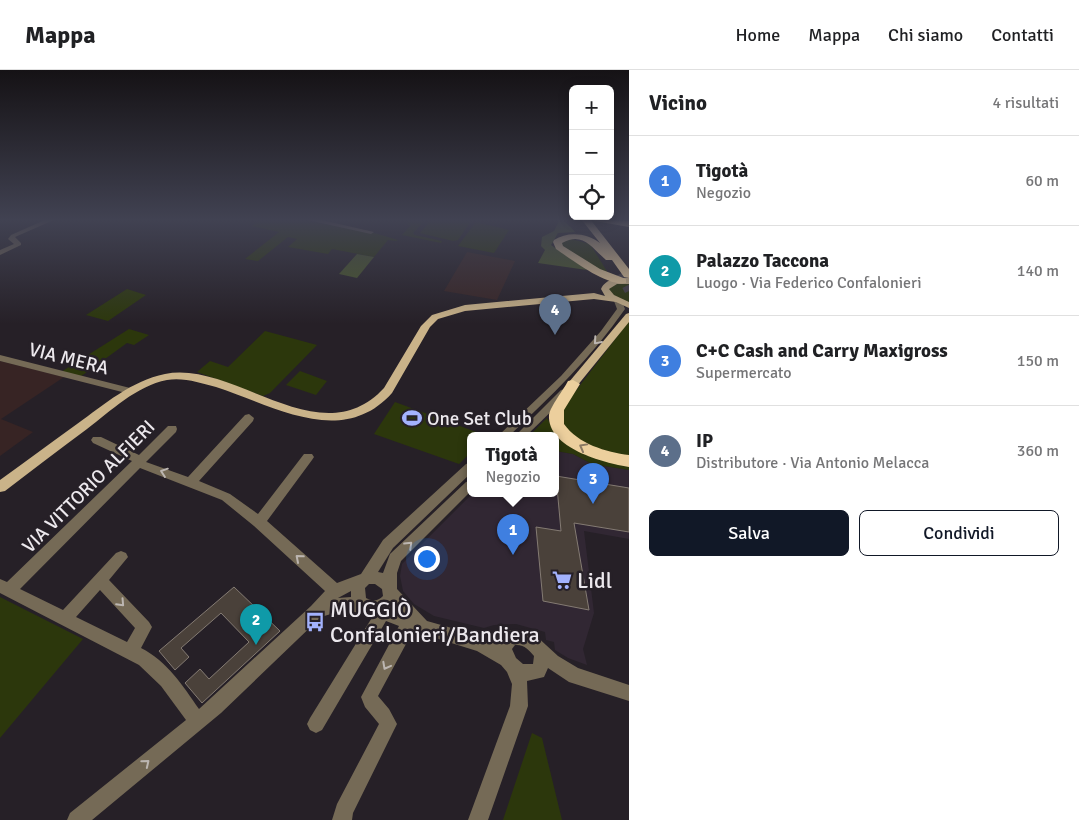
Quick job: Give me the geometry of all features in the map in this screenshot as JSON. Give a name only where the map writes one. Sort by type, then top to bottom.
[{"type":"highway","points":[[570,254],[592,269],[625,278]]},
{"type":"highway","points":[[605,254],[625,278]]},
{"type":"highway","points":[[606,254],[609,258]]},
{"type":"highway","points":[[612,254],[625,278]]},
{"type":"highway","points":[[573,384],[571,392],[557,409],[556,424],[561,431],[589,451],[629,461]]},
{"type":"main road","points":[[594,296],[605,289],[608,284],[625,278]]},
{"type":"main road","points":[[605,289],[617,300]]},
{"type":"main road","points":[[0,488],[130,392],[171,376],[203,380],[294,411],[316,416],[351,414],[372,405],[383,396],[426,326],[435,317],[465,308],[594,296],[617,300],[629,305]]},
{"type":"main road","points":[[573,384],[590,366],[629,316]]},
{"type":"street","points":[[507,432],[564,378],[604,333],[621,309],[617,300]]},
{"type":"street","name":"VIA MERA","points":[[0,358],[130,392]]},
{"type":"street","points":[[524,432],[573,384]]},
{"type":"street","points":[[191,482],[249,418]]},
{"type":"street","name":"VIA VITTORIO ALFIERI","points":[[5,588],[172,429]]},
{"type":"street","points":[[98,440],[139,462],[226,496],[259,522],[336,591]]},
{"type":"street","points":[[259,522],[308,457]]},
{"type":"street","points":[[426,627],[408,614],[382,601],[360,602],[357,593],[358,586],[385,548],[467,470]]},
{"type":"street","points":[[316,724],[382,601],[395,558],[467,488]]},
{"type":"street","points":[[64,618],[121,558]]},
{"type":"street","points":[[77,820],[197,722],[336,591],[364,579],[378,578],[384,580],[382,601]]},
{"type":"street","points":[[100,580],[144,627],[130,652]]},
{"type":"street","points":[[5,588],[153,665],[178,693],[197,722]]},
{"type":"street","points":[[316,611],[344,603],[382,601],[408,622],[480,644],[522,672],[539,665],[629,693]]},
{"type":"street","points":[[342,820],[344,811],[388,724],[384,712],[372,704],[369,696],[408,622]]},
{"type":"street","points":[[478,820],[519,706],[539,665],[538,648],[527,639],[521,637],[511,638],[480,644]]},
{"type":"street","points":[[511,638],[504,647],[520,684],[519,706]]},
{"type":"shaded area","points":[[466,254],[478,254],[515,261],[497,300],[444,291]]},
{"type":"shaded area","points":[[0,361],[64,377],[1,419],[33,432],[0,456]]},
{"type":"shaded area","points":[[559,452],[573,454],[592,464],[629,470],[629,539],[584,531],[594,613],[583,649],[587,665],[568,658],[555,650],[554,642],[546,640],[545,632],[516,624],[494,625],[484,628],[434,616],[414,604],[403,591],[400,576],[402,564],[469,497],[559,497]]},
{"type":"green space","points":[[251,254],[267,254],[258,261],[245,259]]},
{"type":"green space","points":[[357,254],[374,257],[357,278],[339,274]]},
{"type":"green space","points":[[358,254],[376,254],[374,257]]},
{"type":"green space","points":[[543,254],[564,254],[587,270],[538,263]]},
{"type":"green space","points":[[574,254],[596,254],[608,273],[597,269]]},
{"type":"green space","points":[[629,282],[629,304],[608,291],[610,285]]},
{"type":"green space","points":[[127,289],[146,295],[108,321],[86,315]]},
{"type":"green space","points":[[629,321],[629,457],[584,445],[566,430],[561,415],[565,405]]},
{"type":"green space","points":[[129,329],[149,335],[134,345],[127,343],[80,377],[61,372]]},
{"type":"green space","points":[[265,331],[317,345],[270,393],[263,396],[197,372],[210,361],[228,367]]},
{"type":"green space","points":[[300,371],[327,381],[316,395],[286,385]]},
{"type":"green space","name":"One Set Club","points":[[395,402],[476,432],[467,432],[467,456],[459,464],[374,434]]},
{"type":"green space","points":[[547,418],[555,432],[533,432]]},
{"type":"green space","points":[[559,439],[579,451],[629,465],[629,470],[592,464],[573,454],[559,452]]},
{"type":"green space","points":[[0,597],[83,639],[0,738]]},
{"type":"green space","points":[[532,733],[542,738],[562,820],[503,820]]},
{"type":"building","points":[[559,476],[629,488],[629,532],[574,523],[589,610],[543,601],[536,527],[561,531],[558,497]]},
{"type":"building","points":[[234,587],[280,631],[202,703],[185,683],[200,669],[209,679],[249,642],[221,613],[181,648],[189,657],[175,670],[159,651]]},
{"type":"tunnel","points":[[620,274],[629,291]]},
{"type":"place","name":"IP","points":[[555,335]]},
{"type":"place","name":"One Set Club","points":[[412,418]]},
{"type":"place","name":"C+C Cash and Carry Maxigross","points":[[593,504]]},
{"type":"place","name":"Tigotà","points":[[513,555]]},
{"type":"place","name":"Lidl","points":[[562,580]]},
{"type":"place","name":"MUGGIÒ Confalonieri/Bandiera","points":[[315,622]]},
{"type":"place","name":"Palazzo Taccona","points":[[256,645]]}]
